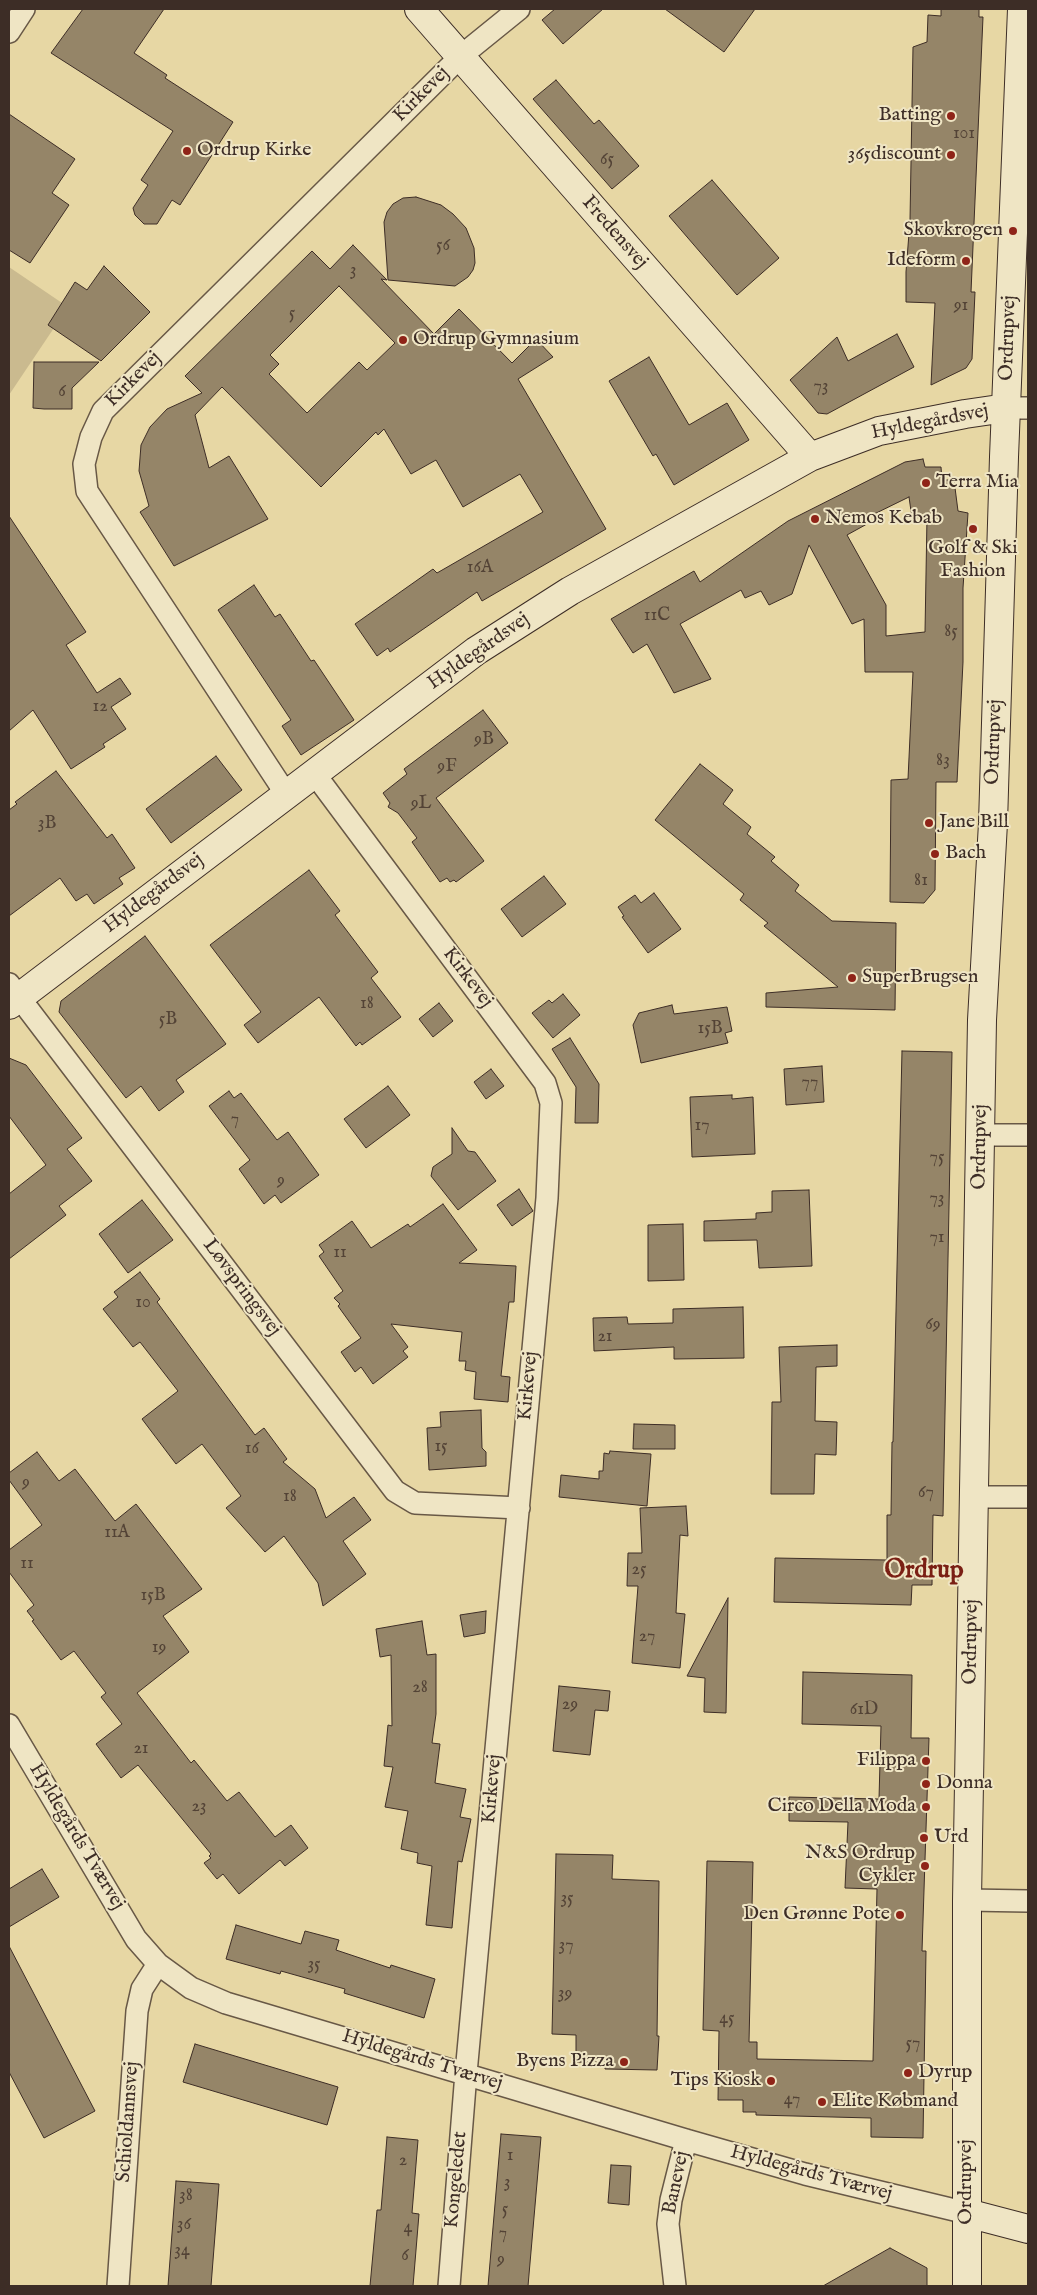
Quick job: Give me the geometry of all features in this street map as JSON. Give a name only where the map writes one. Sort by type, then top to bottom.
[{"type":"street","points":[[9,32],[24,9]]},
{"type":"street","name":"Fredensvej","points":[[419,9],[810,456]]},
{"type":"street","name":"Kirkevej","points":[[286,794],[87,491],[84,464],[91,437],[103,411],[461,56],[519,9]]},
{"type":"street","name":"Ordrupvej","points":[[967,2286],[966,1900],[975,1496],[982,1020],[1017,408],[1022,9]]},
{"type":"street","name":"Hyldegårdsvej","points":[[12,995],[492,640],[570,591],[810,456],[880,430],[965,414],[1017,408]]},
{"type":"street","name":"Kirkevej","points":[[314,773],[547,1087],[550,1103],[547,1198],[466,2074]]},
{"type":"street","name":"Løvspringsvej","points":[[12,995],[395,1491],[415,1503],[519,1508]]},
{"type":"street","points":[[981,1135],[1028,1135]]},
{"type":"street","points":[[975,1496],[1028,1497]]},
{"type":"street","name":"Hyldegårds Tværvej","points":[[9,1725],[136,1938],[158,1964],[191,1988],[226,2003],[686,2140],[805,2174],[967,2213]]},
{"type":"street","points":[[966,1900],[1028,1900]]},
{"type":"street","name":"Schioldannsvej","points":[[118,2286],[137,2011],[142,1988],[158,1964]]},
{"type":"street","name":"Kongeledet","points":[[448,2286],[466,2074]]},
{"type":"street","name":"Banevej","points":[[675,2286],[668,2224],[671,2200],[686,2140]]},
{"type":"street","points":[[967,2213],[1028,2229]]},
{"type":"shaded area","points":[[9,267],[68,307],[9,395]]},
{"type":"building","points":[[83,9],[164,9],[134,53],[167,75],[165,78],[233,122],[180,205],[172,200],[157,224],[144,224],[135,215],[133,208],[148,185],[141,180],[173,131],[51,53]]},
{"type":"building","points":[[555,9],[603,9],[563,44],[542,20]]},
{"type":"building","points":[[665,9],[755,9],[724,52]]},
{"type":"building","points":[[941,9],[979,9],[979,17],[983,17],[971,292],[975,292],[972,359],[966,368],[931,385],[935,303],[906,302],[906,272],[910,220],[913,47],[927,42],[928,15],[941,16]]},
{"type":"building","points":[[556,80],[594,124],[599,120],[639,166],[612,189],[533,99]]},
{"type":"building","points":[[9,114],[75,159],[52,193],[69,205],[30,263],[9,250]]},
{"type":"building","points":[[712,180],[779,258],[737,295],[669,216]]},
{"type":"building","points":[[416,197],[441,205],[453,214],[466,228],[474,248],[475,263],[468,277],[455,286],[388,280],[384,222],[387,212],[393,204],[403,198]]},
{"type":"building","points":[[353,245],[387,280],[381,279],[434,334],[459,309],[512,363],[536,339],[553,357],[518,379],[606,529],[482,601],[477,592],[390,652],[388,648],[377,656],[355,624],[433,569],[437,573],[543,512],[520,474],[463,507],[436,460],[411,474],[384,429],[378,435],[376,432],[321,487],[222,387],[195,415],[209,468],[229,456],[268,519],[174,566],[140,512],[149,506],[139,471],[141,445],[150,427],[167,409],[202,393],[185,376],[312,251],[330,269]],"holes":[[[339,286],[395,343],[367,370],[359,362],[307,413],[269,374],[279,364],[270,355]]]},
{"type":"building","points":[[104,266],[150,312],[101,361],[48,325],[75,282],[87,290]]},
{"type":"building","points":[[897,334],[914,367],[827,414],[818,413],[790,380],[837,337],[848,361]]},
{"type":"building","points":[[649,357],[689,425],[727,403],[749,440],[674,485],[656,454],[653,456],[609,381]]},
{"type":"building","points":[[34,362],[99,362],[72,388],[72,409],[44,409],[33,408]]},
{"type":"building","points":[[923,459],[925,467],[941,467],[942,480],[954,480],[958,511],[968,513],[963,588],[963,662],[957,782],[936,782],[935,890],[924,903],[890,902],[891,780],[908,779],[913,672],[865,672],[864,619],[852,624],[809,545],[792,594],[769,605],[761,591],[745,598],[741,590],[680,624],[711,679],[674,693],[647,644],[633,653],[611,619],[694,571],[700,582],[788,521],[905,462]],"holes":[[[909,497],[912,518],[927,517],[925,632],[886,636],[886,605],[847,535],[867,524],[864,519]]]},
{"type":"building","points":[[9,516],[86,632],[66,645],[97,693],[120,678],[131,694],[111,707],[126,729],[103,744],[105,747],[71,769],[33,710],[9,731]]},
{"type":"building","points":[[254,585],[275,617],[280,614],[311,661],[314,660],[354,720],[301,755],[282,726],[291,720],[218,610]]},
{"type":"building","points":[[483,710],[508,743],[436,798],[484,861],[456,882],[454,880],[450,882],[447,878],[440,882],[412,842],[417,838],[398,813],[388,807],[390,803],[383,793],[407,774],[404,769]]},
{"type":"building","points":[[216,756],[242,790],[171,843],[146,809]]},
{"type":"building","points":[[700,764],[733,790],[723,804],[751,827],[747,834],[775,857],[771,861],[799,885],[795,891],[832,921],[896,923],[895,1010],[766,1007],[766,993],[838,987],[764,926],[768,923],[740,900],[744,894],[655,820]]},
{"type":"building","points":[[56,771],[107,838],[112,834],[135,868],[119,878],[123,884],[94,904],[87,894],[76,901],[60,878],[9,916],[9,810],[17,804],[15,802]]},
{"type":"building","points":[[309,870],[340,911],[335,915],[378,972],[371,978],[401,1017],[362,1045],[360,1042],[356,1046],[319,997],[258,1043],[244,1025],[261,1012],[210,945]]},
{"type":"building","points":[[544,876],[566,904],[522,937],[501,909]]},
{"type":"building","points":[[654,893],[681,929],[648,953],[622,917],[624,916],[618,907],[635,895],[641,903]]},
{"type":"building","points":[[145,936],[226,1044],[176,1080],[184,1092],[159,1111],[141,1086],[126,1098],[59,1012],[61,1001]]},
{"type":"building","points":[[563,994],[580,1015],[553,1038],[532,1013],[549,1000],[552,1003]]},
{"type":"building","points":[[439,1003],[453,1021],[433,1037],[419,1019]]},
{"type":"building","points":[[672,1005],[674,1014],[727,1007],[732,1031],[725,1033],[728,1043],[641,1063],[633,1025],[639,1013]]},
{"type":"building","points":[[570,1038],[599,1084],[598,1123],[575,1123],[576,1087],[552,1049]]},
{"type":"building","points":[[902,1051],[952,1052],[943,1516],[933,1515],[932,1585],[912,1585],[911,1605],[774,1602],[775,1558],[887,1560],[887,1515],[891,1515]]},
{"type":"building","points":[[9,1058],[26,1065],[82,1138],[67,1149],[92,1181],[59,1206],[66,1215],[9,1259],[9,1194],[46,1165],[9,1116]]},
{"type":"building","points":[[822,1066],[824,1102],[786,1105],[784,1069]]},
{"type":"building","points":[[491,1069],[504,1086],[486,1099],[474,1082]]},
{"type":"building","points":[[388,1086],[410,1115],[366,1148],[344,1119]]},
{"type":"building","points":[[229,1091],[234,1098],[241,1093],[277,1140],[288,1132],[319,1175],[281,1203],[275,1195],[264,1204],[239,1169],[250,1160],[209,1106]]},
{"type":"building","points":[[732,1095],[732,1099],[753,1097],[755,1154],[692,1157],[690,1097]]},
{"type":"building","points":[[452,1128],[468,1151],[475,1152],[496,1181],[458,1210],[431,1176],[433,1167],[452,1154]]},
{"type":"building","points":[[519,1189],[533,1211],[512,1226],[497,1205]]},
{"type":"building","points":[[809,1190],[812,1266],[759,1268],[757,1240],[704,1241],[704,1221],[756,1219],[756,1213],[772,1212],[772,1191]]},
{"type":"building","points":[[142,1200],[173,1240],[128,1273],[99,1234]]},
{"type":"building","points":[[443,1204],[477,1250],[459,1263],[516,1266],[514,1302],[509,1302],[501,1376],[510,1377],[508,1402],[474,1399],[476,1372],[465,1370],[466,1361],[459,1361],[462,1332],[391,1324],[408,1347],[403,1351],[408,1357],[373,1384],[361,1367],[355,1372],[341,1352],[361,1338],[338,1306],[340,1304],[334,1298],[343,1291],[319,1256],[324,1252],[319,1245],[352,1221],[371,1248],[408,1224],[410,1227]]},
{"type":"building","points":[[683,1224],[684,1280],[648,1281],[648,1225]]},
{"type":"building","points":[[140,1272],[160,1299],[157,1302],[255,1435],[264,1428],[287,1459],[283,1462],[315,1489],[326,1518],[354,1497],[371,1520],[343,1541],[366,1574],[323,1606],[318,1583],[284,1536],[265,1552],[226,1508],[241,1496],[202,1444],[176,1464],[142,1419],[178,1391],[140,1342],[133,1347],[103,1309],[118,1297],[114,1292]]},
{"type":"building","points":[[743,1307],[744,1358],[674,1359],[674,1347],[594,1351],[593,1318],[627,1317],[628,1324],[673,1323],[673,1309]]},
{"type":"building","points":[[837,1345],[837,1366],[816,1367],[815,1421],[837,1422],[836,1455],[815,1454],[814,1494],[771,1494],[772,1402],[781,1402],[779,1347]]},
{"type":"building","points":[[481,1410],[482,1448],[486,1452],[486,1466],[429,1470],[427,1428],[441,1427],[440,1412]]},
{"type":"building","points":[[634,1424],[675,1425],[675,1449],[633,1449]]},
{"type":"building","points":[[610,1451],[651,1454],[647,1506],[559,1497],[561,1475],[599,1479],[599,1471],[603,1471],[604,1453],[609,1454]]},
{"type":"building","points":[[37,1452],[59,1481],[75,1469],[115,1521],[136,1504],[202,1589],[163,1616],[189,1652],[137,1693],[191,1763],[194,1760],[227,1801],[239,1792],[275,1837],[291,1825],[308,1848],[285,1866],[280,1860],[239,1894],[223,1874],[217,1879],[204,1863],[211,1858],[209,1856],[211,1854],[138,1765],[121,1778],[96,1744],[122,1724],[101,1697],[106,1693],[74,1651],[61,1660],[32,1621],[34,1620],[27,1611],[34,1605],[9,1572],[9,1550],[42,1525],[9,1480],[9,1473]]},
{"type":"building","points":[[686,1506],[688,1536],[680,1535],[676,1613],[685,1614],[680,1668],[632,1663],[638,1586],[627,1586],[628,1553],[642,1553],[640,1508]]},
{"type":"building","points":[[728,1598],[726,1713],[704,1712],[705,1678],[687,1676]]},
{"type":"building","points":[[486,1611],[485,1633],[464,1637],[460,1615]]},
{"type":"building","points":[[422,1621],[427,1655],[436,1654],[436,1714],[432,1743],[440,1744],[435,1783],[466,1789],[460,1817],[471,1819],[462,1862],[458,1861],[452,1928],[426,1925],[432,1866],[417,1863],[418,1853],[401,1849],[408,1811],[385,1807],[393,1767],[384,1766],[388,1725],[392,1726],[391,1655],[380,1657],[376,1629]]},
{"type":"building","points":[[803,1672],[912,1675],[911,1738],[929,1738],[922,1951],[926,1951],[923,2138],[871,2137],[871,2118],[756,2115],[756,2112],[743,2112],[743,2100],[718,2100],[719,2031],[703,2030],[707,1861],[753,1862],[749,2042],[757,2042],[757,2059],[873,2061],[877,1889],[845,1888],[848,1822],[789,1821],[789,1797],[879,1799],[881,1726],[802,1724]]},
{"type":"building","points":[[559,1686],[610,1691],[608,1711],[595,1710],[590,1755],[553,1751]]},
{"type":"building","points":[[556,1854],[613,1855],[612,1879],[659,1881],[657,2036],[659,2036],[657,2070],[605,2069],[605,2063],[576,2062],[576,2035],[552,2034]]},
{"type":"building","points":[[42,1869],[59,1897],[9,1927],[9,1889]]},
{"type":"building","points":[[236,1925],[301,1944],[305,1931],[339,1940],[336,1950],[390,1968],[391,1965],[435,1979],[424,2018],[344,1993],[345,1989],[281,1971],[280,1974],[226,1959]]},
{"type":"building","points":[[9,1946],[95,2111],[44,2138],[9,2072]]},
{"type":"building","points":[[195,2044],[338,2087],[327,2125],[183,2082]]},
{"type":"building","points":[[501,2134],[541,2137],[528,2286],[488,2286]]},
{"type":"building","points":[[387,2137],[418,2140],[412,2213],[419,2214],[413,2286],[370,2286],[377,2210],[381,2210]]},
{"type":"building","points":[[611,2165],[631,2166],[629,2205],[608,2203]]},
{"type":"building","points":[[176,2181],[219,2184],[211,2286],[168,2286]]},
{"type":"building","points":[[890,2248],[927,2268],[927,2286],[823,2286]]},
{"type":"place","name":"Batting","points":[[951,116]]},
{"type":"place","name":"Ordrup Kirke","points":[[187,151]]},
{"type":"place","name":"365discount","points":[[951,155]]},
{"type":"place","name":"Skovkrogen","points":[[1013,231]]},
{"type":"place","name":"Ideform","points":[[966,261]]},
{"type":"place","name":"Ordrup Gymnasium","points":[[403,340]]},
{"type":"place","name":"Terra Mia","points":[[926,483]]},
{"type":"place","name":"Nemos Kebab","points":[[815,519]]},
{"type":"place","name":"Golf & Ski Fashion","points":[[973,529]]},
{"type":"place","name":"Jane Bill","points":[[929,823]]},
{"type":"place","name":"Bach","points":[[935,854]]},
{"type":"place","name":"SuperBrugsen","points":[[852,978]]},
{"type":"place","name":"Filippa","points":[[926,1761]]},
{"type":"place","name":"Donna","points":[[926,1784]]},
{"type":"place","name":"Circo Della Moda","points":[[926,1807]]},
{"type":"place","name":"Urd","points":[[924,1838]]},
{"type":"place","name":"N&S Ordrup Cykler","points":[[925,1866]]},
{"type":"place","name":"Den Grønne Pote","points":[[900,1915]]},
{"type":"place","name":"Byens Pizza","points":[[624,2062]]},
{"type":"place","name":"Dyrup","points":[[908,2073]]},
{"type":"place","name":"Tips Kiosk","points":[[771,2081]]},
{"type":"place","name":"Elite Købmand","points":[[822,2102]]},
{"type":"district","name":"Ordrup","points":[[924,1572]]}]
